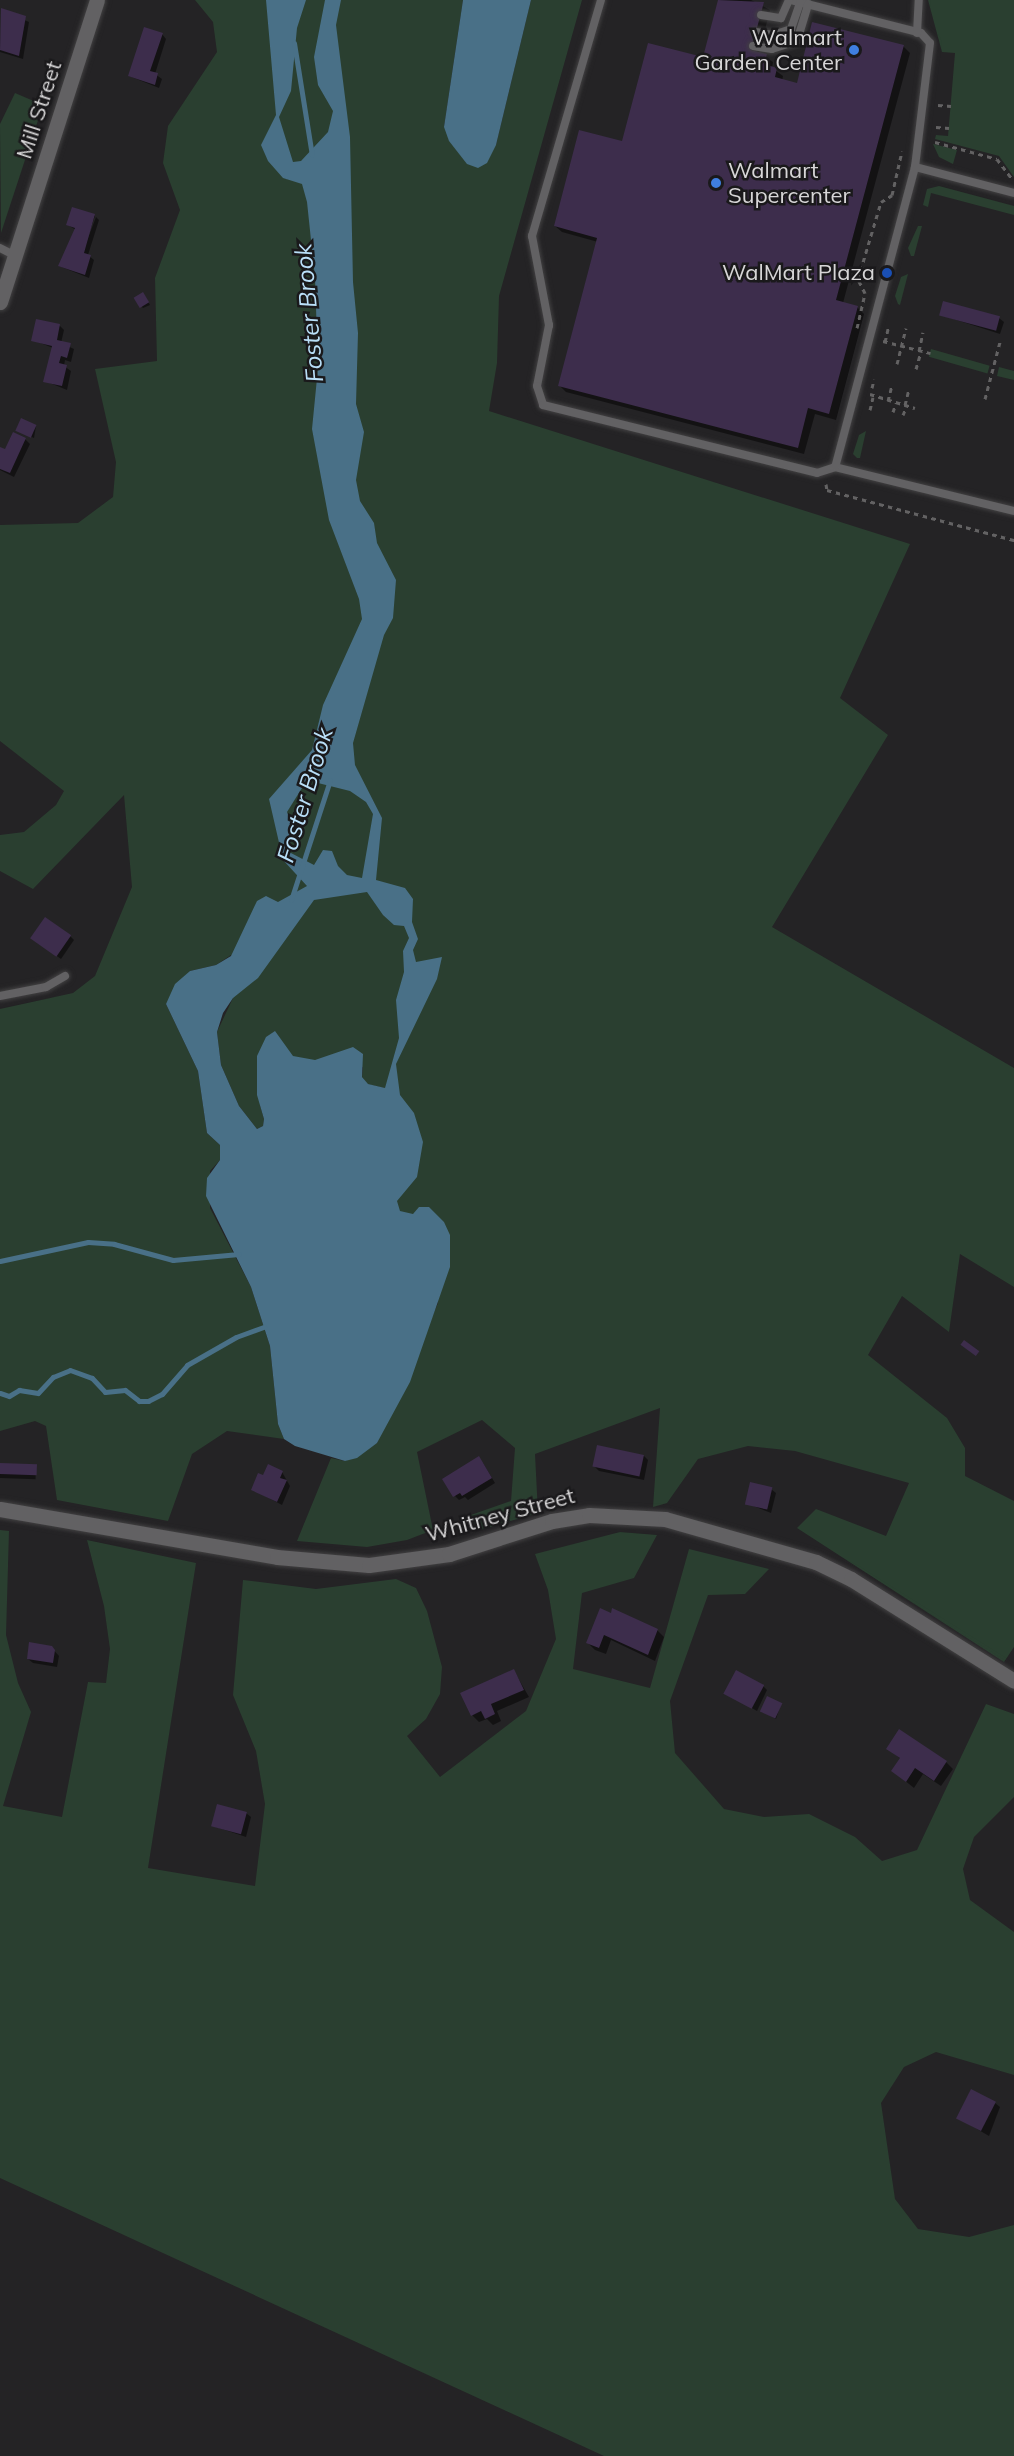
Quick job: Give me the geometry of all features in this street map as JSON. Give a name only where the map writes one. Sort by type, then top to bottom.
[{"type":"street","name":"Mill Street","points":[[0,302],[97,0]]},
{"type":"street","name":"Whitney Street","points":[[0,1509],[277,1557],[369,1565],[449,1554],[552,1521],[589,1515],[665,1520],[816,1562],[851,1579],[1014,1681]]},
{"type":"lane","points":[[601,0],[532,236],[549,325],[537,386],[539,400],[554,410],[817,473],[835,467],[1014,511]]},
{"type":"lane","points":[[760,15],[781,18],[790,0],[926,36],[930,48],[915,167],[835,467]]},
{"type":"lane","points":[[917,33],[920,0]]},
{"type":"lane","points":[[756,32],[773,34],[792,29],[804,4]]},
{"type":"lane","points":[[753,46],[772,49],[797,41],[804,4]]},
{"type":"lane","points":[[915,167],[1014,193]]},
{"type":"lane","points":[[0,248],[16,256]]},
{"type":"lane","points":[[0,996],[46,987],[64,976]]},
{"type":"path","points":[[938,105],[951,106]]},
{"type":"path","points":[[936,127],[949,128]]},
{"type":"path","points":[[935,142],[997,159],[1014,179]]},
{"type":"path","points":[[855,334],[865,293],[858,279],[880,202],[892,195],[903,149]]},
{"type":"path","points":[[889,326],[884,341],[930,354]]},
{"type":"path","points":[[897,364],[906,328]]},
{"type":"path","points":[[916,369],[923,332]]},
{"type":"path","points":[[985,399],[1000,342]]},
{"type":"path","points":[[888,401],[892,385]]},
{"type":"path","points":[[903,416],[909,389]]},
{"type":"path","points":[[870,410],[871,397],[915,408]]},
{"type":"path","points":[[893,412],[896,403]]},
{"type":"path","points":[[826,484],[827,490],[1014,540]]},
{"type":"green space","points":[[195,0],[463,0],[444,127],[496,145],[531,0],[582,0],[499,296],[497,363],[489,411],[910,544],[840,698],[888,735],[772,927],[1014,1068],[1014,1287],[960,1254],[949,1332],[902,1296],[868,1355],[947,1418],[965,1448],[965,1476],[1014,1501],[1014,1647],[1004,1662],[797,1528],[816,1509],[886,1536],[909,1483],[795,1451],[748,1446],[698,1459],[667,1503],[653,1507],[660,1408],[535,1454],[538,1513],[480,1530],[468,1516],[511,1501],[515,1448],[482,1420],[417,1452],[433,1530],[407,1540],[367,1547],[297,1541],[331,1458],[345,1461],[377,1443],[438,1303],[400,1222],[370,1196],[384,1088],[367,1084],[362,1077],[363,1067],[260,1105],[264,1119],[263,1126],[257,1129],[239,1106],[221,1065],[217,1032],[233,998],[231,955],[216,965],[190,971],[166,1004],[198,1071],[207,1133],[220,1145],[220,1160],[210,1171],[210,1208],[251,1287],[270,1346],[278,1424],[284,1439],[227,1431],[192,1454],[168,1521],[57,1500],[46,1426],[35,1421],[0,1431],[0,1009],[73,993],[95,976],[132,887],[124,795],[33,889],[0,871],[0,835],[24,832],[56,805],[64,791],[0,741],[0,525],[78,523],[113,497],[116,462],[95,369],[157,361],[155,278],[180,210],[163,163],[168,126],[217,52],[213,22]]},
{"type":"green space","points":[[928,0],[1014,0],[1014,177],[999,156],[935,139],[936,135],[948,136],[955,53],[942,52]]},
{"type":"green space","points":[[15,93],[43,105],[1,233],[0,124]]},
{"type":"green space","points":[[933,144],[957,150],[953,164],[939,157]]},
{"type":"green space","points":[[939,186],[1014,206],[1014,215],[931,193],[928,207],[923,205],[927,189]]},
{"type":"green space","points":[[918,226],[922,226],[914,256],[911,256],[908,248]]},
{"type":"green space","points":[[908,274],[900,305],[895,296],[901,277]]},
{"type":"green space","points":[[931,349],[990,366],[987,374],[929,357]]},
{"type":"green space","points":[[999,367],[1014,371],[1014,380],[997,376]]},
{"type":"green space","points":[[866,431],[860,458],[857,458],[853,454],[859,435]]},
{"type":"green space","points":[[0,1530],[9,1531],[6,1635],[18,1683],[31,1712],[3,1806],[62,1817],[88,1682],[106,1683],[110,1649],[104,1606],[87,1540],[196,1563],[148,1868],[255,1886],[265,1804],[256,1751],[233,1695],[243,1580],[316,1589],[396,1579],[416,1588],[427,1611],[442,1667],[440,1694],[426,1719],[407,1736],[440,1777],[526,1711],[556,1639],[548,1590],[535,1554],[620,1532],[657,1535],[634,1578],[582,1593],[573,1669],[650,1688],[689,1549],[769,1569],[745,1594],[708,1595],[670,1701],[675,1753],[724,1809],[764,1817],[809,1814],[855,1837],[882,1861],[917,1850],[986,1704],[1014,1714],[1014,1797],[974,1837],[963,1869],[970,1900],[1014,1932],[1014,2075],[936,2052],[904,2067],[881,2103],[895,2199],[918,2229],[969,2237],[1014,2225],[1014,2456],[604,2456],[0,2178]]},
{"type":"water","points":[[266,0],[306,0],[297,28],[291,91],[279,117],[293,162],[301,161],[328,132],[333,111],[318,85],[314,57],[325,0],[341,0],[336,25],[350,137],[353,282],[358,333],[356,404],[364,432],[356,480],[360,501],[374,523],[377,543],[396,580],[393,618],[384,635],[353,743],[355,765],[382,818],[376,880],[405,888],[413,899],[412,922],[418,939],[413,950],[416,962],[442,957],[437,979],[396,1064],[400,1095],[414,1113],[423,1142],[417,1177],[397,1201],[400,1211],[413,1214],[419,1207],[429,1207],[444,1222],[450,1235],[450,1267],[410,1382],[377,1443],[357,1458],[345,1461],[295,1446],[284,1439],[278,1424],[270,1346],[251,1287],[206,1196],[207,1178],[220,1160],[220,1145],[207,1133],[198,1071],[166,1004],[175,984],[190,971],[216,965],[231,956],[257,901],[266,896],[278,902],[307,886],[283,860],[269,799],[312,750],[323,705],[362,619],[359,599],[329,520],[312,429],[318,368],[315,278],[307,202],[302,184],[283,178],[268,161],[261,145],[276,115]],"holes":[[[312,772],[318,783],[350,791],[366,802],[373,814],[362,878],[347,875],[338,866],[332,851],[323,850],[314,865],[289,852],[293,826],[287,812]],[[367,892],[383,915],[394,925],[404,926],[409,938],[403,951],[404,972],[396,1000],[399,1038],[385,1088],[368,1084],[362,1077],[363,1054],[353,1047],[315,1060],[293,1056],[275,1031],[266,1037],[257,1056],[257,1095],[264,1119],[263,1126],[257,1129],[239,1106],[221,1065],[217,1032],[223,1013],[233,998],[258,978],[314,900]]]},
{"type":"water","points":[[463,0],[531,0],[496,145],[487,163],[478,168],[467,164],[449,141],[444,127]]},
{"type":"building","name":"Walmart Supercenter","points":[[718,0],[764,2],[751,50],[767,54],[764,64],[777,68],[775,77],[797,83],[812,22],[904,45],[836,300],[858,306],[829,414],[808,408],[798,448],[558,386],[597,238],[554,226],[579,130],[622,141],[648,43],[703,57]]},
{"type":"building","points":[[1,8],[26,16],[19,56],[0,50]]},
{"type":"building","points":[[144,27],[163,33],[150,71],[158,73],[155,85],[128,76]]},
{"type":"building","points":[[72,207],[95,214],[84,253],[91,255],[85,275],[58,266],[75,228],[66,225]]},
{"type":"building","points":[[143,292],[149,302],[140,308],[134,298]]},
{"type":"building","points":[[943,301],[1000,316],[996,331],[939,315]]},
{"type":"building","points":[[36,319],[60,324],[57,340],[71,343],[67,358],[61,356],[59,363],[67,365],[62,386],[43,382],[52,346],[31,341]]},
{"type":"building","points":[[21,418],[37,425],[31,438],[15,431]]},
{"type":"building","points":[[13,432],[26,438],[10,473],[0,469],[0,447],[5,449]]},
{"type":"building","points":[[45,917],[71,935],[56,957],[30,938]]},
{"type":"building","points":[[964,1340],[979,1351],[976,1356],[960,1345]]},
{"type":"building","points":[[597,1445],[644,1455],[639,1476],[592,1467]]},
{"type":"building","points":[[479,1456],[492,1478],[462,1496],[460,1493],[453,1497],[442,1479]]},
{"type":"building","points":[[0,1463],[37,1464],[37,1475],[0,1474]]},
{"type":"building","points":[[268,1464],[283,1471],[280,1478],[287,1480],[277,1502],[251,1490],[258,1473],[263,1475]]},
{"type":"building","points":[[750,1482],[772,1487],[767,1510],[745,1504]]},
{"type":"building","points":[[600,1608],[611,1613],[612,1608],[658,1629],[648,1655],[604,1635],[599,1648],[586,1643]]},
{"type":"building","points":[[29,1642],[52,1646],[55,1650],[53,1663],[27,1659]]},
{"type":"building","points":[[514,1669],[524,1690],[491,1704],[495,1714],[485,1719],[481,1711],[471,1716],[460,1693]]},
{"type":"building","points":[[736,1670],[764,1685],[752,1709],[723,1694]]},
{"type":"building","points":[[767,1696],[782,1703],[775,1719],[760,1711]]},
{"type":"building","points":[[899,1729],[947,1761],[934,1781],[915,1768],[906,1782],[891,1771],[900,1758],[886,1749]]},
{"type":"building","points":[[217,1804],[247,1812],[241,1834],[211,1826]]},
{"type":"building","points":[[971,2089],[996,2102],[981,2131],[956,2118]]},
{"type":"waterway","name":"Foster Brook","points":[[294,43],[312,155]]},
{"type":"waterway","name":"Foster Brook","points":[[291,900],[330,780]]},
{"type":"waterway","name":"Foster Brook","points":[[0,1261],[88,1242],[114,1244],[173,1260],[239,1254]]},
{"type":"waterway","points":[[0,1393],[9,1396],[19,1390],[38,1393],[53,1377],[70,1370],[92,1378],[105,1392],[125,1390],[139,1401],[148,1401],[162,1394],[187,1365],[236,1337],[264,1327]]},
{"type":"place","name":"Walmart Garden Center","points":[[854,50]]},
{"type":"place","name":"Walmart Supercenter","points":[[716,183]]},
{"type":"place","name":"WalMart Plaza","points":[[887,273]]}]
